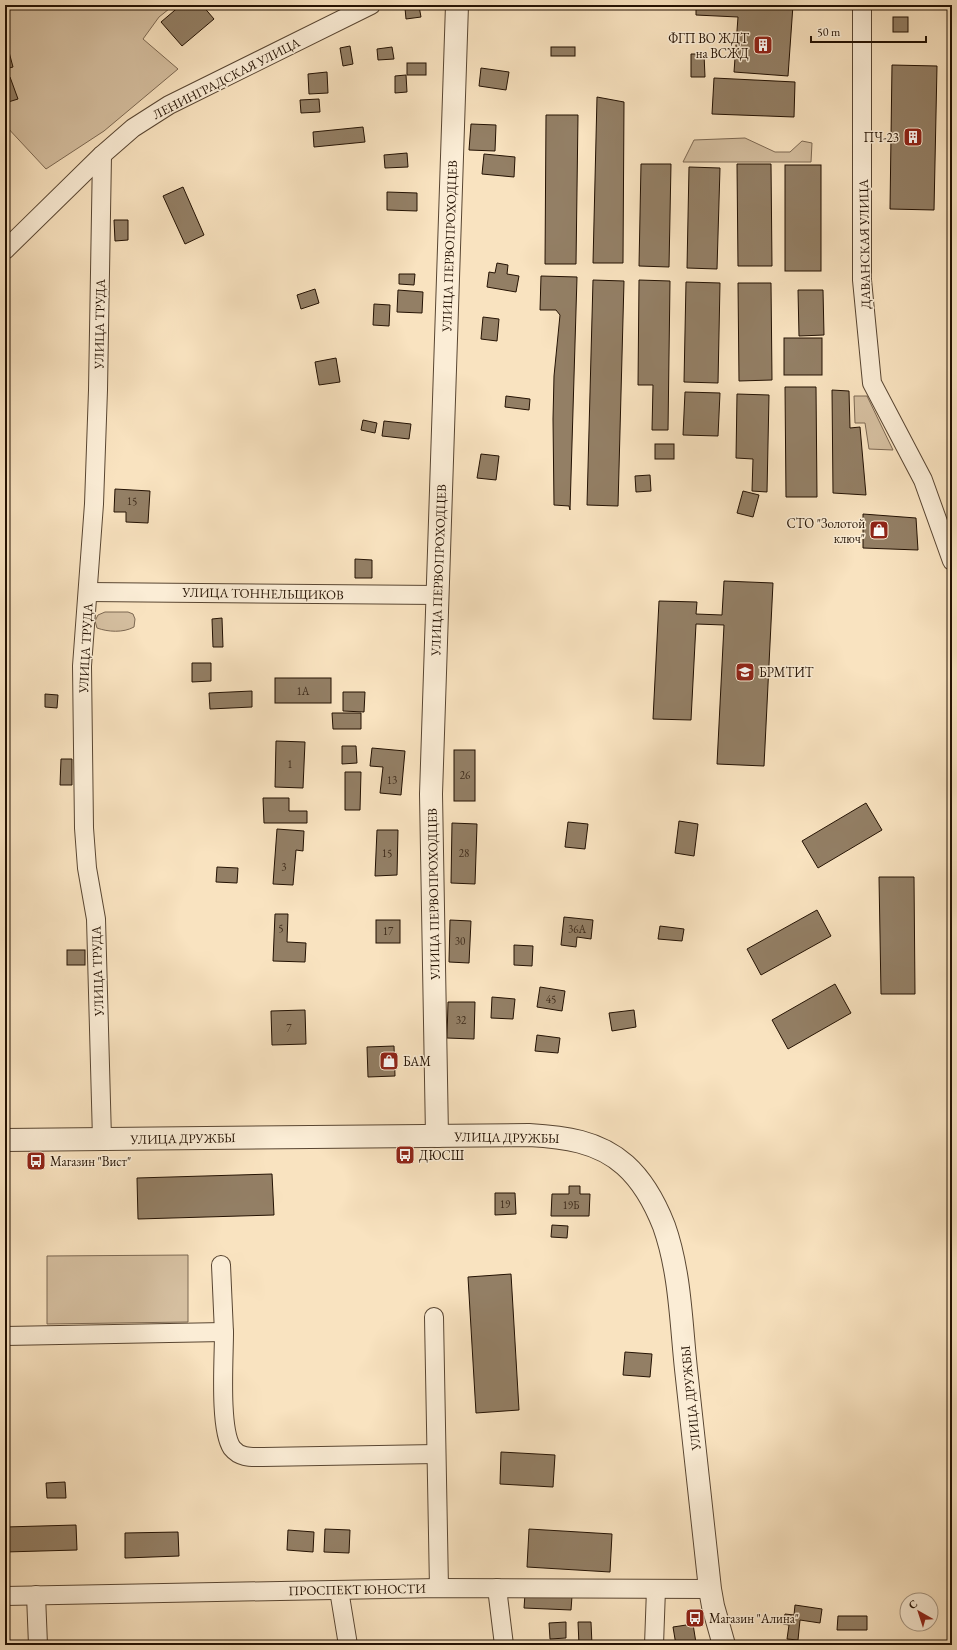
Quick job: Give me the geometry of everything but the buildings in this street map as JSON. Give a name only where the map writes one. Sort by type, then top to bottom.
[{"type":"street","name":"ЛЕНИНГРАДСКАЯ УЛИЦА","points":[[5,250],[102,155],[133,128],[169,105],[371,5]]},
{"type":"street","name":"УЛИЦА ПЕРВОПРОХОДЦЕВ","points":[[437,1136],[431,794],[457,5]]},
{"type":"street","name":"ДАВАНСКАЯ УЛИЦА","points":[[862,5],[862,280],[872,383],[923,480],[952,562]]},
{"type":"street","name":"УЛИЦА ТРУДА","points":[[102,155],[98,390],[88,592],[82,666],[84,828],[87,868],[96,920],[102,1139]]},
{"type":"street","name":"УЛИЦА ТОННЕЛЬЩИКОВ","points":[[88,592],[438,595]]},
{"type":"street","name":"УЛИЦА ДРУЖБЫ","points":[[5,1140],[529,1135],[577,1140],[599,1148],[625,1164],[643,1184],[651,1197],[664,1226],[675,1275],[710,1589],[713,1606],[724,1645]]},
{"type":"street","points":[[221,1265],[224,1332],[225,1429],[232,1448],[241,1456],[263,1457],[436,1454]]},
{"type":"street","points":[[434,1317],[439,1588]]},
{"type":"street","points":[[5,1336],[224,1332]]},
{"type":"street","name":"ПРОСПЕКТ ЮНОСТИ","points":[[5,1596],[439,1588],[710,1589]]},
{"type":"street","points":[[497,1588],[504,1645]]},
{"type":"street","points":[[654,1645],[656,1589]]},
{"type":"street","points":[[339,1590],[348,1645]]},
{"type":"street","points":[[36,1595],[38,1645]]},
{"type":"shaded area","points":[[5,5],[174,5],[159,17],[143,39],[178,69],[104,131],[46,169],[5,125]]},
{"type":"shaded area","points":[[745,138],[775,152],[790,152],[802,141],[812,143],[811,162],[683,162],[694,140]]},
{"type":"shaded area","points":[[854,396],[867,396],[893,450],[869,449],[865,423],[855,423]]},
{"type":"shaded area","points":[[105,612],[128,612],[133,614],[135,619],[134,627],[116,631],[97,628],[95,621],[98,615]]},
{"type":"shaded area","points":[[188,1255],[188,1322],[47,1324],[47,1256]]},
{"type":"place","name":"ФГП ВО ЖДТ на ВСЖД","points":[[763,45]]},
{"type":"place","name":"ПЧ-23","points":[[913,137]]},
{"type":"place","name":"СТО \"Золотой ключ\"","points":[[879,530]]},
{"type":"place","name":"БРМТИТ","points":[[745,672]]},
{"type":"place","name":"БАМ","points":[[389,1061]]},
{"type":"place","name":"ДЮСШ","points":[[405,1155]]},
{"type":"place","name":"Магазин \"Вист\"","points":[[36,1161]]},
{"type":"place","name":"Магазин \"Алина\"","points":[[695,1618]]}]
